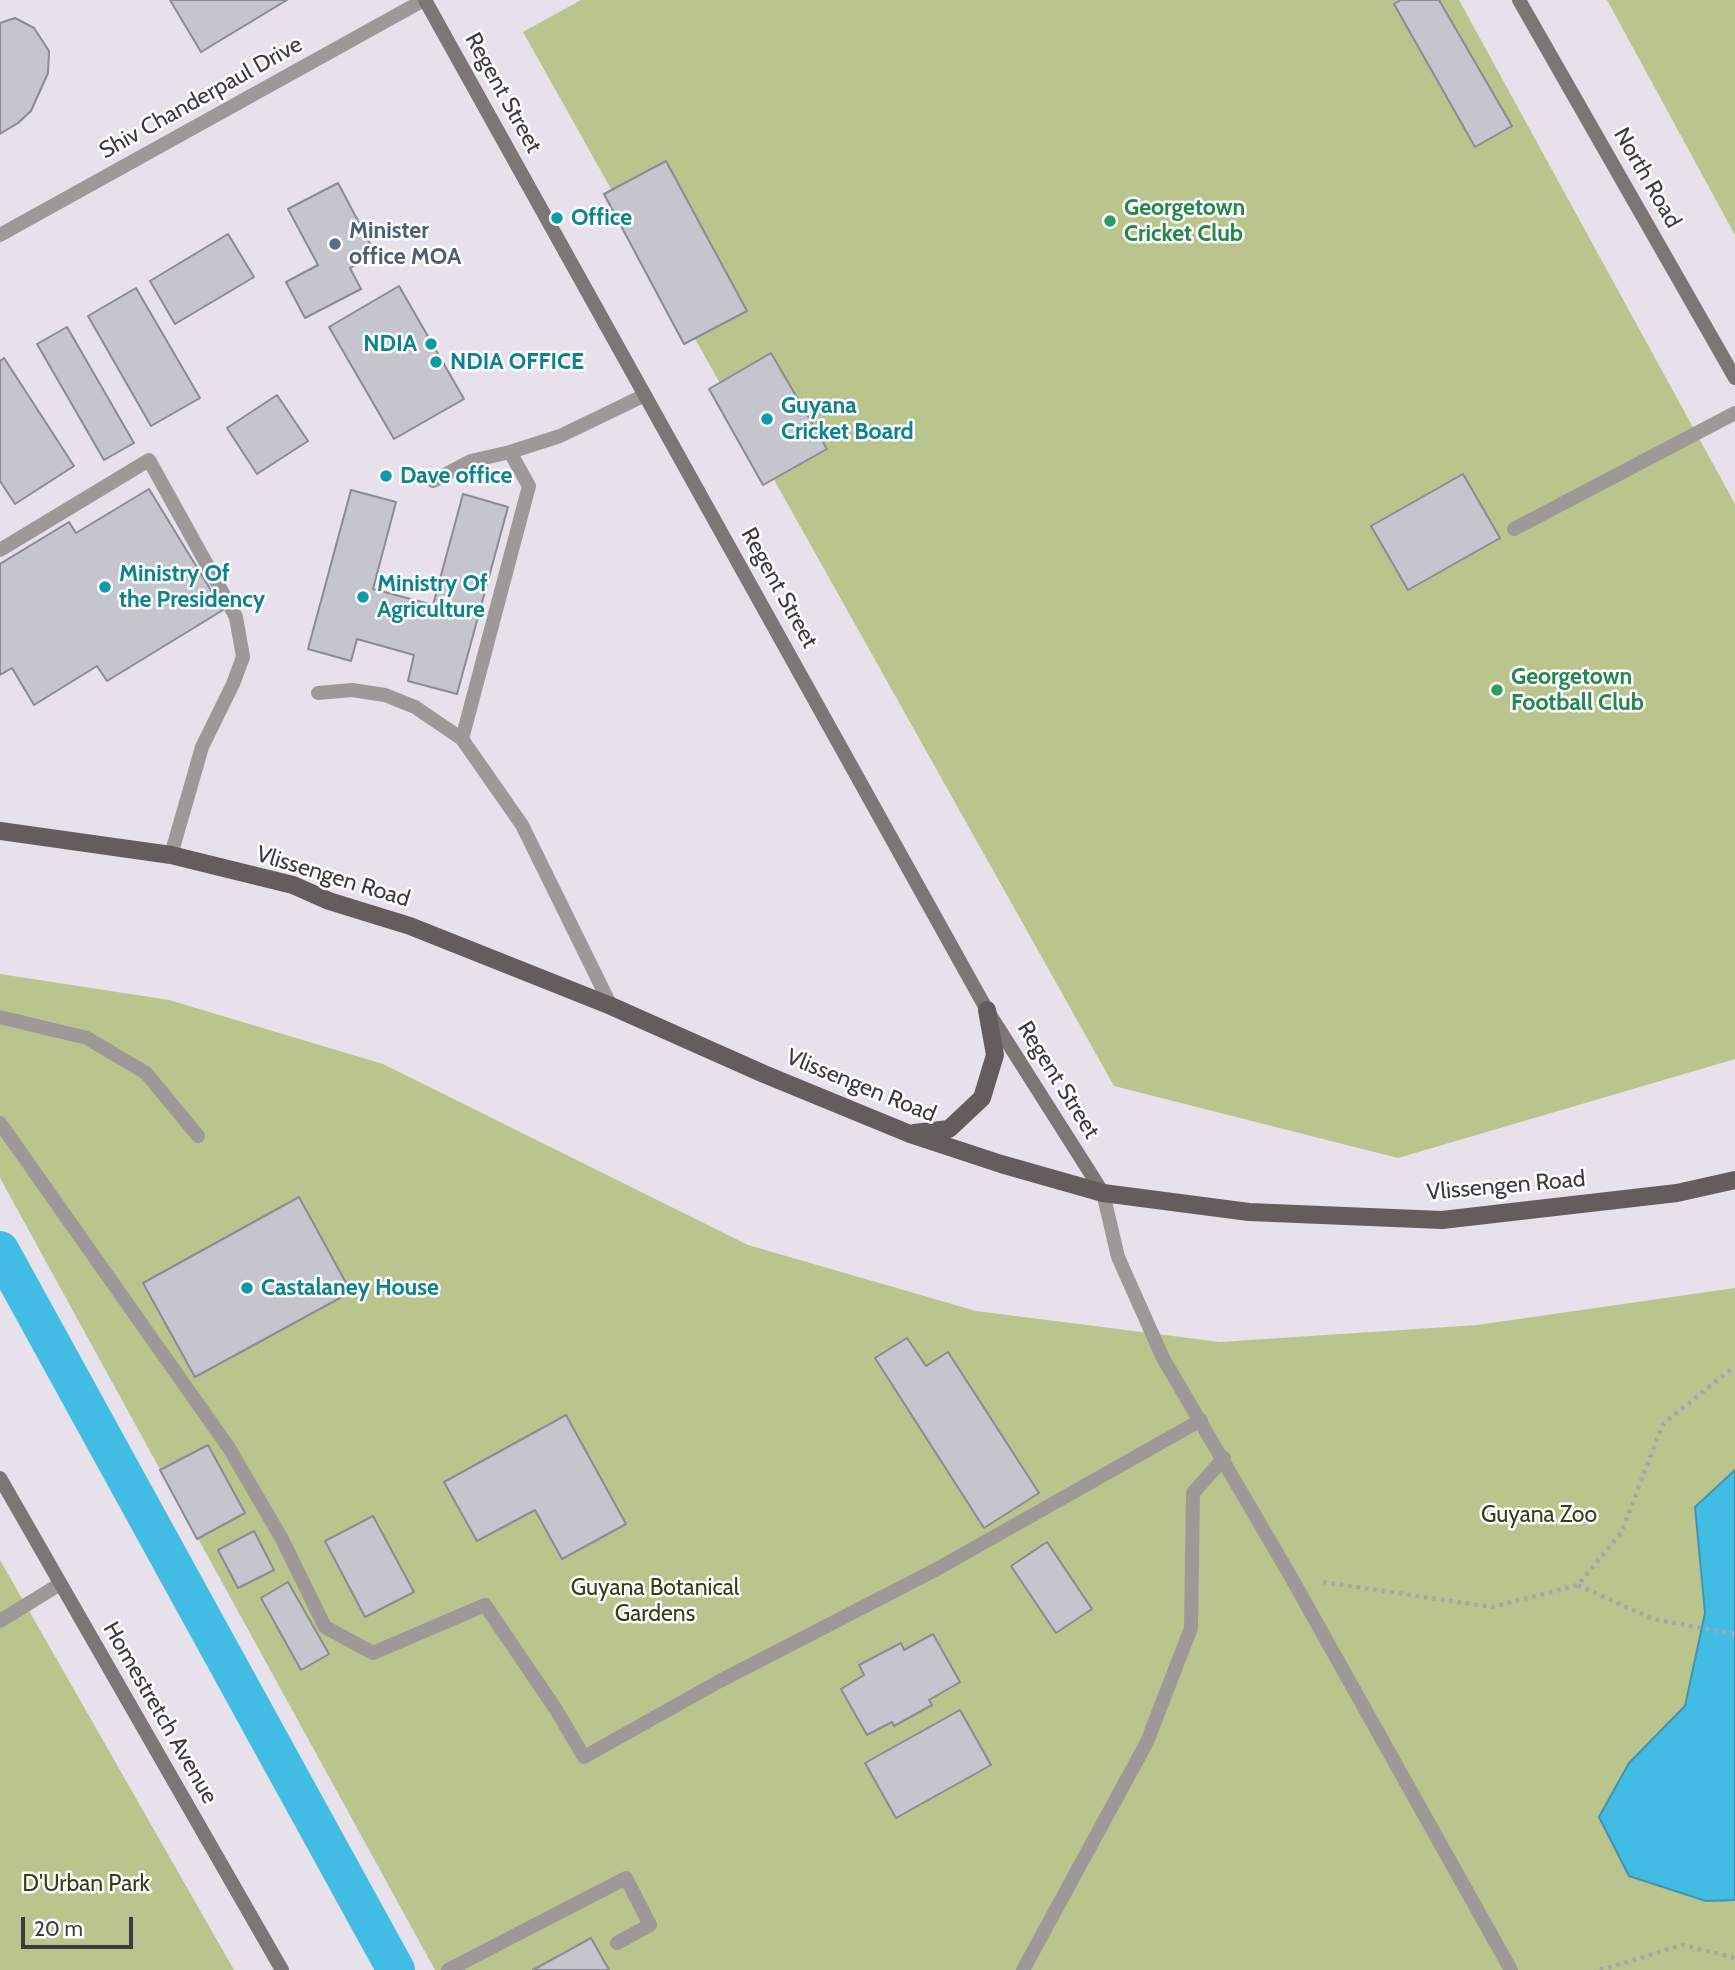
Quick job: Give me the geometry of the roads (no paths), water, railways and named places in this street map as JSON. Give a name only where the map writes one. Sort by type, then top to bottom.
[{"type":"main road","name":"Regent Street","points":[[424,0],[987,1010],[1103,1193]]},
{"type":"main road","name":"North Road","points":[[1519,0],[1735,378]]},
{"type":"main road","name":"Vlissengen Road","points":[[0,831],[171,855],[293,885],[329,901],[410,926],[611,1006],[764,1074],[910,1134],[1103,1193],[1249,1212],[1442,1220],[1677,1193],[1735,1180]]},
{"type":"main road","points":[[910,1134],[948,1129],[982,1098],[996,1055],[987,1010]]},
{"type":"main road","name":"Homestretch Avenue","points":[[0,1478],[282,1970]]},
{"type":"street","name":"Shiv Chanderpaul Drive","points":[[0,235],[424,0]]},
{"type":"street","points":[[433,481],[471,461],[560,436],[645,395]]},
{"type":"street","points":[[1514,529],[1735,413]]},
{"type":"street","points":[[462,739],[529,486],[510,452]]},
{"type":"street","points":[[0,550],[149,460],[236,617],[243,657],[202,747],[171,855]]},
{"type":"street","points":[[318,693],[352,690],[385,695],[415,707],[462,739],[522,825],[611,1006]]},
{"type":"street","points":[[0,1017],[88,1038],[146,1073],[198,1136]]},
{"type":"street","points":[[0,1124],[229,1448],[282,1539],[325,1627],[373,1653],[485,1605],[555,1708],[584,1757],[718,1682],[937,1569],[1201,1420]]},
{"type":"street","points":[[1103,1193],[1118,1257],[1163,1358],[1224,1458],[1511,1970]]},
{"type":"street","points":[[1023,1970],[1152,1729],[1191,1628],[1193,1493],[1224,1458]]},
{"type":"street","points":[[0,1621],[60,1584]]},
{"type":"street","points":[[448,1970],[626,1878],[650,1925],[617,1943]]},
{"type":"water","points":[[1735,1470],[1735,1900],[1706,1901],[1629,1876],[1599,1817],[1629,1763],[1685,1706],[1705,1613],[1695,1507]]},
{"type":"waterway","points":[[0,1250],[396,1970]]},
{"type":"place","name":"Office","points":[[557,218]]},
{"type":"place","name":"Georgetown Cricket Club","points":[[1110,221]]},
{"type":"place","name":"Minister office MOA","points":[[335,244]]},
{"type":"place","name":"NDIA","points":[[431,344]]},
{"type":"place","name":"NDIA OFFICE","points":[[436,362]]},
{"type":"place","name":"Guyana Cricket Board","points":[[767,419]]},
{"type":"place","name":"Dave office","points":[[386,476]]},
{"type":"place","name":"Ministry Of the Presidency","points":[[105,587]]},
{"type":"place","name":"Ministry Of Agriculture","points":[[363,597]]},
{"type":"place","name":"Georgetown Football Club","points":[[1497,690]]},
{"type":"place","name":"Castalaney House","points":[[247,1288]]},
{"type":"park label","name":"Guyana Zoo","points":[[1539,1515]]},
{"type":"park label","name":"Guyana Botanical Gardens","points":[[655,1601]]},
{"type":"park label","name":"D'Urban Park","points":[[86,1884]]}]
